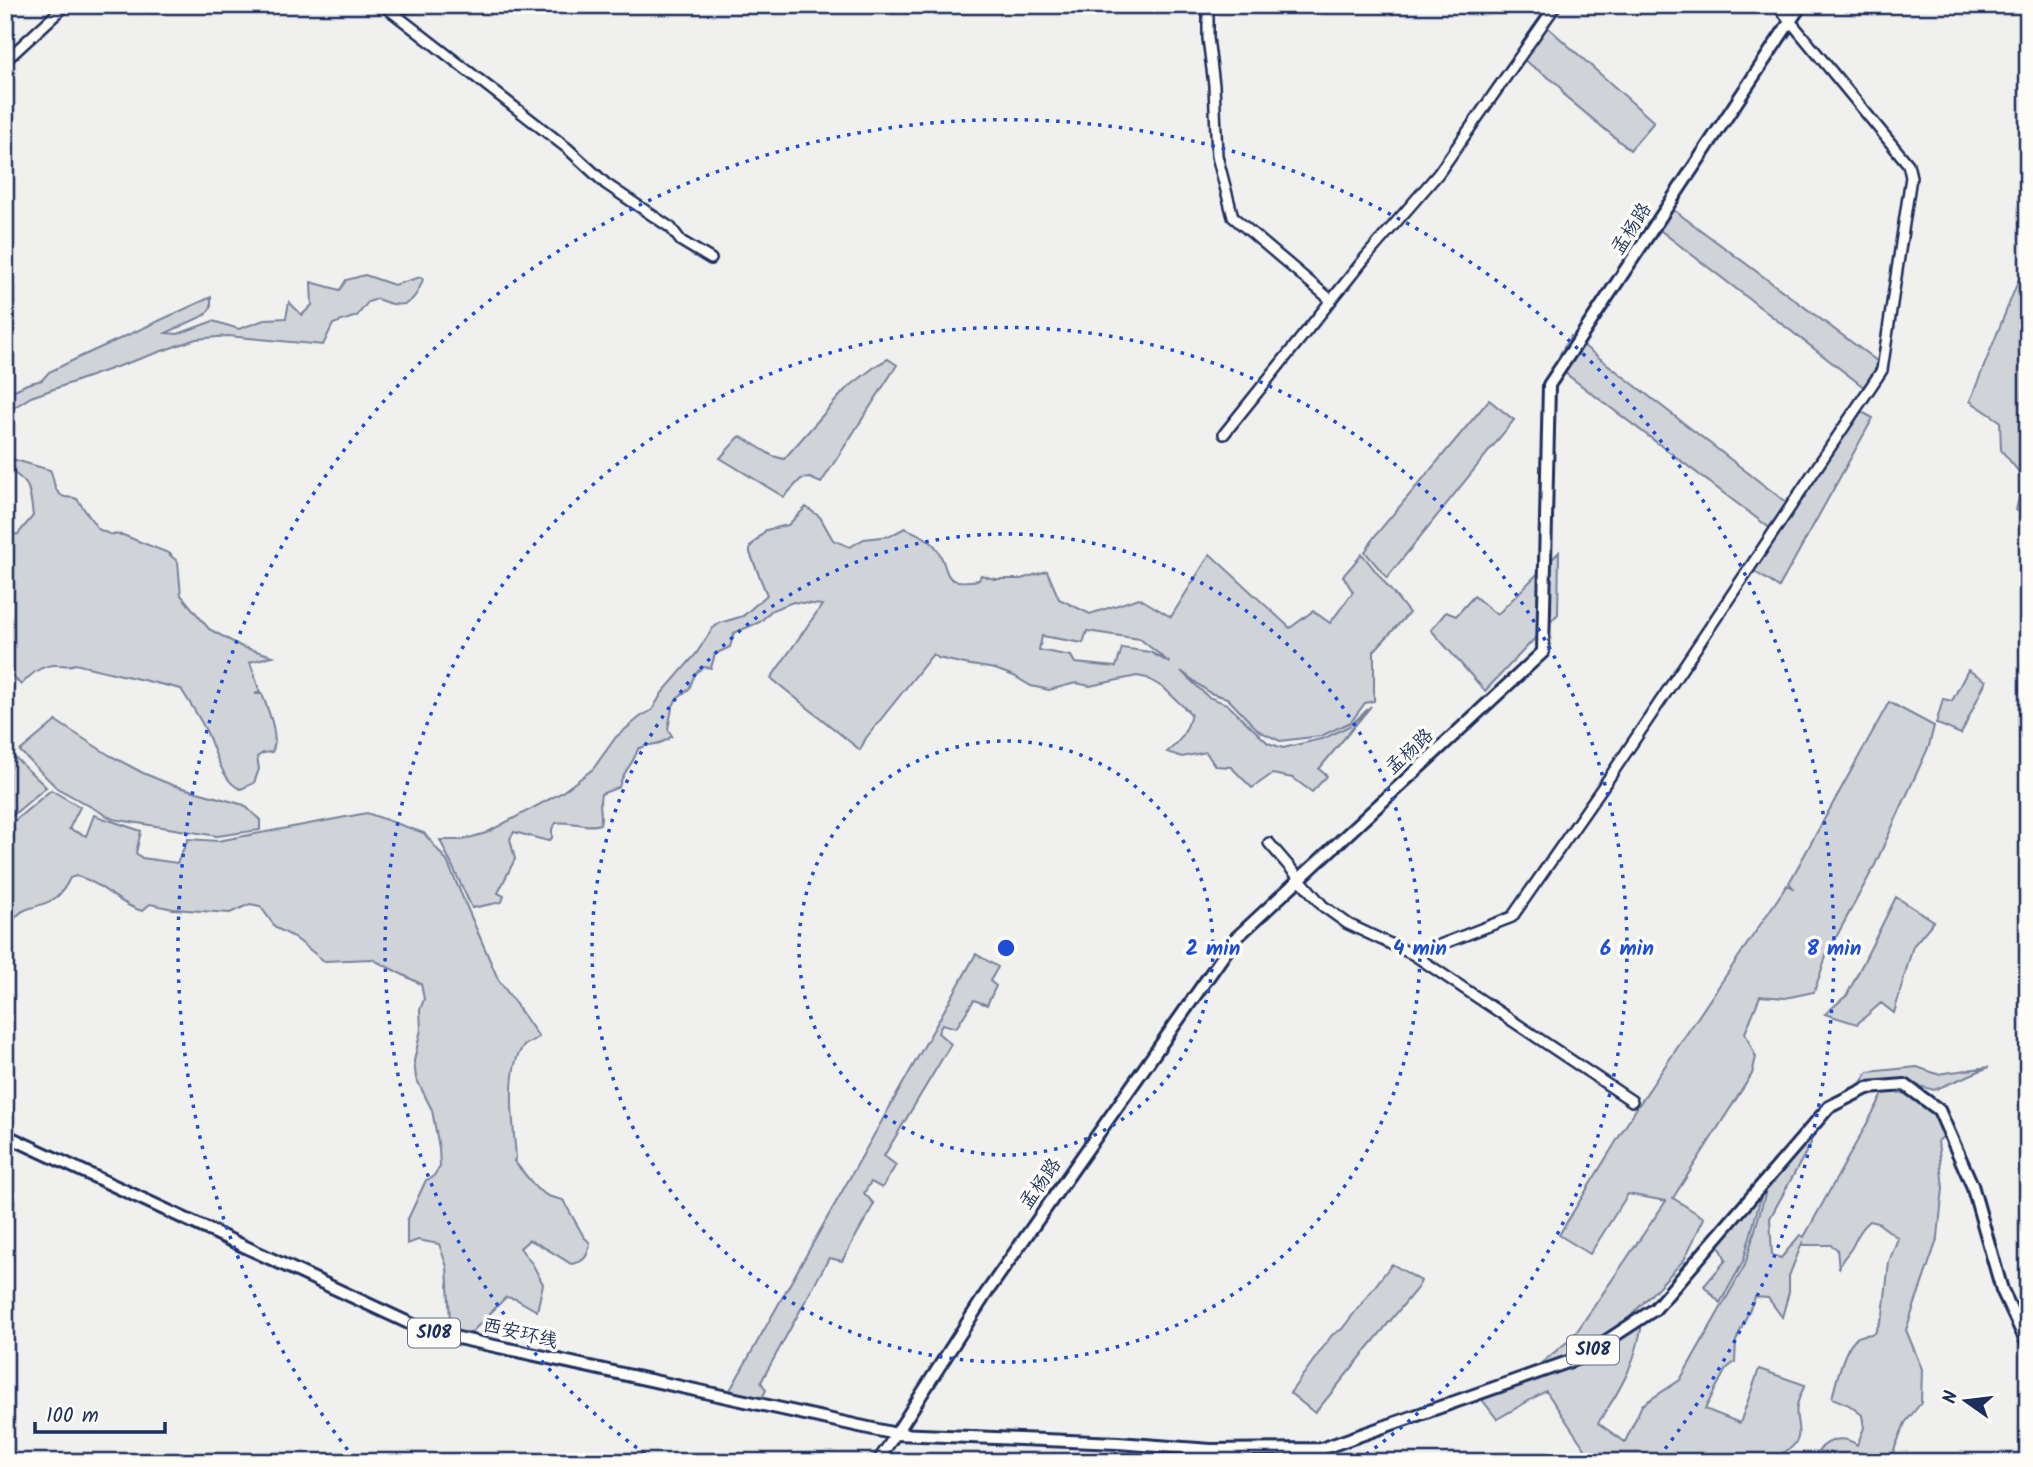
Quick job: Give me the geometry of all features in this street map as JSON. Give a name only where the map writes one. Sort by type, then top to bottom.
[{"type":"main road","name":"孟杨路","points":[[896,1434],[987,1292],[1235,939],[1543,652],[1549,385],[1801,5]]},
{"type":"main road","name":"S108","points":[[896,1434],[1118,1443],[1211,1450],[1321,1449],[1582,1357],[1655,1309],[1829,1107],[1867,1088],[1905,1085],[1939,1110],[1972,1185],[2002,1290],[2028,1345]]},
{"type":"main road","name":"西安环线","points":[[5,1135],[426,1331],[896,1434]]},
{"type":"street","points":[[5,61],[66,5]]},
{"type":"street","points":[[387,8],[417,5]]},
{"type":"street","points":[[1208,5],[1217,156],[1233,217],[1331,300]]},
{"type":"street","points":[[1224,434],[1331,300],[1438,174],[1556,5]]},
{"type":"street","points":[[1414,956],[1512,917],[1611,775],[1882,370],[1910,177],[1908,164],[1777,5]]},
{"type":"street","points":[[387,8],[567,148],[606,184],[711,259]]},
{"type":"street","points":[[1269,844],[1323,906],[1348,925],[1414,956],[1632,1101]]},
{"type":"street","name":"孟杨路","points":[[877,1462],[896,1434]]},
{"type":"shaded area","points":[[1544,24],[1654,122],[1630,150],[1565,96],[1559,85],[1521,58]]},
{"type":"shaded area","points":[[1667,205],[1881,364],[1865,388],[1652,224]]},
{"type":"shaded area","points":[[2023,269],[2028,269],[2028,517],[2016,510],[2024,478],[2001,450],[2000,421],[1970,401]]},
{"type":"shaded area","points":[[365,275],[394,285],[421,277],[423,279],[416,295],[406,303],[401,305],[377,299],[368,302],[357,316],[333,324],[323,345],[228,336],[196,339],[31,397],[5,413],[6,394],[42,380],[49,372],[211,297],[211,307],[205,315],[166,333],[178,334],[213,321],[239,329],[267,319],[286,318],[289,302],[302,315],[312,305],[311,282],[340,290],[346,280]]},
{"type":"shaded area","points":[[1571,336],[1787,503],[1771,529],[1557,367],[1560,354]]},
{"type":"shaded area","points":[[888,359],[897,365],[821,483],[810,478],[801,479],[784,497],[720,458],[740,436],[773,456],[784,459],[845,390]]},
{"type":"shaded area","points":[[1489,400],[1514,420],[1387,578],[1365,552],[1374,537]]},
{"type":"shaded area","points":[[1856,409],[1873,418],[1779,587],[1750,569]]},
{"type":"shaded area","points":[[5,453],[12,459],[50,470],[58,492],[65,497],[77,499],[98,529],[109,534],[123,535],[171,554],[178,562],[181,595],[209,629],[242,647],[273,656],[250,662],[260,692],[255,694],[262,694],[275,739],[272,752],[257,757],[259,769],[254,783],[241,789],[229,780],[204,727],[181,689],[75,664],[42,668],[21,685],[7,670],[5,536],[18,534],[33,516],[28,487],[5,467]]},
{"type":"shaded area","points":[[806,507],[820,517],[833,540],[850,547],[864,539],[890,536],[905,528],[934,545],[952,579],[979,580],[981,575],[994,579],[1021,579],[1047,571],[1059,599],[1090,614],[1139,598],[1171,617],[1210,554],[1290,628],[1313,611],[1330,623],[1353,592],[1343,576],[1362,554],[1409,613],[1374,651],[1374,701],[1365,703],[1351,722],[1321,736],[1280,741],[1259,731],[1227,698],[1210,693],[1181,671],[1208,697],[1227,704],[1268,743],[1283,748],[1325,738],[1351,725],[1371,706],[1319,769],[1327,776],[1312,792],[1293,778],[1272,774],[1252,788],[1231,767],[1215,766],[1206,752],[1182,757],[1167,752],[1183,735],[1191,714],[1165,689],[1147,678],[1137,676],[1090,686],[1076,683],[1049,690],[1031,686],[995,669],[938,658],[933,654],[866,738],[860,750],[771,678],[822,605],[793,602],[772,610],[760,622],[734,633],[730,647],[715,654],[711,668],[703,667],[695,674],[689,689],[677,698],[672,708],[668,729],[672,736],[663,742],[638,749],[619,787],[601,794],[600,824],[589,826],[556,823],[552,829],[552,838],[548,841],[514,832],[510,839],[515,859],[498,893],[504,896],[502,902],[472,908],[440,840],[462,840],[486,833],[561,793],[593,769],[616,737],[652,710],[662,693],[696,654],[713,628],[743,616],[767,595],[750,547],[766,530],[788,525]],"holes":[[[1087,631],[1140,639],[1170,663],[1150,652],[1122,648],[1116,667],[1075,663],[1071,656],[1039,650],[1042,636],[1083,643]]]},
{"type":"shaded area","points":[[1559,552],[1558,614],[1485,691],[1431,630],[1446,612],[1456,616],[1474,596],[1497,615]]},
{"type":"shaded area","points":[[1968,670],[1986,681],[1961,734],[1936,724],[1943,699],[1952,701]]},
{"type":"shaded area","points":[[1889,702],[1934,726],[1929,746],[1874,867],[1827,954],[1814,992],[1785,998],[1760,996],[1745,1033],[1756,1057],[1752,1074],[1673,1198],[1704,1218],[1684,1260],[1626,1321],[1598,1342],[1534,1369],[1573,1337],[1666,1201],[1628,1194],[1590,1254],[1559,1235],[1636,1109],[1787,885],[1794,889],[1789,883]]},
{"type":"shaded area","points":[[56,721],[143,773],[172,785],[244,805],[260,820],[260,830],[217,836],[113,819],[57,788],[20,751]]},
{"type":"shaded area","points":[[5,748],[46,787],[5,822]]},
{"type":"shaded area","points":[[51,790],[80,807],[69,829],[86,836],[94,815],[141,831],[136,853],[142,858],[177,863],[188,839],[218,841],[367,813],[424,833],[447,861],[498,979],[539,1037],[525,1045],[514,1067],[514,1161],[537,1189],[548,1196],[563,1200],[590,1243],[585,1258],[571,1264],[529,1240],[520,1248],[543,1284],[537,1311],[516,1299],[506,1297],[469,1335],[456,1331],[450,1321],[447,1267],[439,1244],[418,1240],[407,1244],[407,1221],[426,1180],[432,1178],[440,1167],[432,1110],[416,1078],[414,1061],[421,1029],[420,1010],[424,999],[421,984],[372,959],[324,961],[294,937],[276,928],[260,906],[250,904],[230,913],[173,909],[150,904],[142,911],[94,883],[76,876],[70,878],[57,897],[25,910],[5,931],[5,829]]},
{"type":"shaded area","points":[[1896,897],[1934,921],[1913,946],[1894,1013],[1881,1003],[1857,1024],[1825,1014],[1847,995]]},
{"type":"shaded area","points":[[976,954],[998,967],[990,981],[996,986],[987,1005],[974,1000],[956,1028],[942,1024],[938,1033],[951,1044],[884,1156],[896,1165],[882,1188],[871,1182],[864,1193],[874,1204],[842,1261],[829,1258],[761,1382],[766,1390],[762,1398],[729,1392]]},
{"type":"shaded area","points":[[1917,1067],[1937,1074],[1989,1067],[1934,1090],[1893,1079],[1858,1087],[1868,1072]]},
{"type":"shaded area","points":[[1886,1089],[1928,1097],[1952,1130],[1938,1141],[1943,1188],[1938,1237],[1906,1330],[1922,1369],[1921,1403],[1905,1423],[1889,1462],[1819,1462],[1815,1457],[1823,1446],[1833,1440],[1845,1440],[1857,1445],[1864,1428],[1862,1415],[1849,1405],[1832,1398],[1850,1345],[1859,1336],[1875,1333],[1883,1315],[1889,1262],[1898,1238],[1878,1223],[1870,1221],[1861,1230],[1839,1269],[1837,1249],[1831,1245],[1803,1245],[1803,1241],[1789,1276],[1789,1292],[1782,1317],[1768,1298],[1755,1297],[1736,1341],[1735,1362],[1726,1369],[1705,1409],[1740,1423],[1759,1369],[1805,1385],[1796,1413],[1798,1438],[1795,1444],[1780,1454],[1753,1462],[1610,1462],[1587,1452],[1546,1391],[1497,1419],[1480,1397],[1590,1356],[1643,1316],[1641,1332],[1628,1372],[1598,1423],[1625,1442],[1642,1405],[1680,1380],[1745,1265],[1769,1180],[1811,1135],[1811,1143],[1770,1218],[1772,1255],[1781,1258],[1800,1235],[1804,1237]]},
{"type":"shaded area","points":[[1764,1186],[1743,1262],[1720,1303],[1704,1286],[1726,1260],[1716,1238]]},
{"type":"shaded area","points":[[1392,1264],[1421,1281],[1418,1287],[1315,1413],[1290,1393],[1332,1335],[1342,1329]]}]
